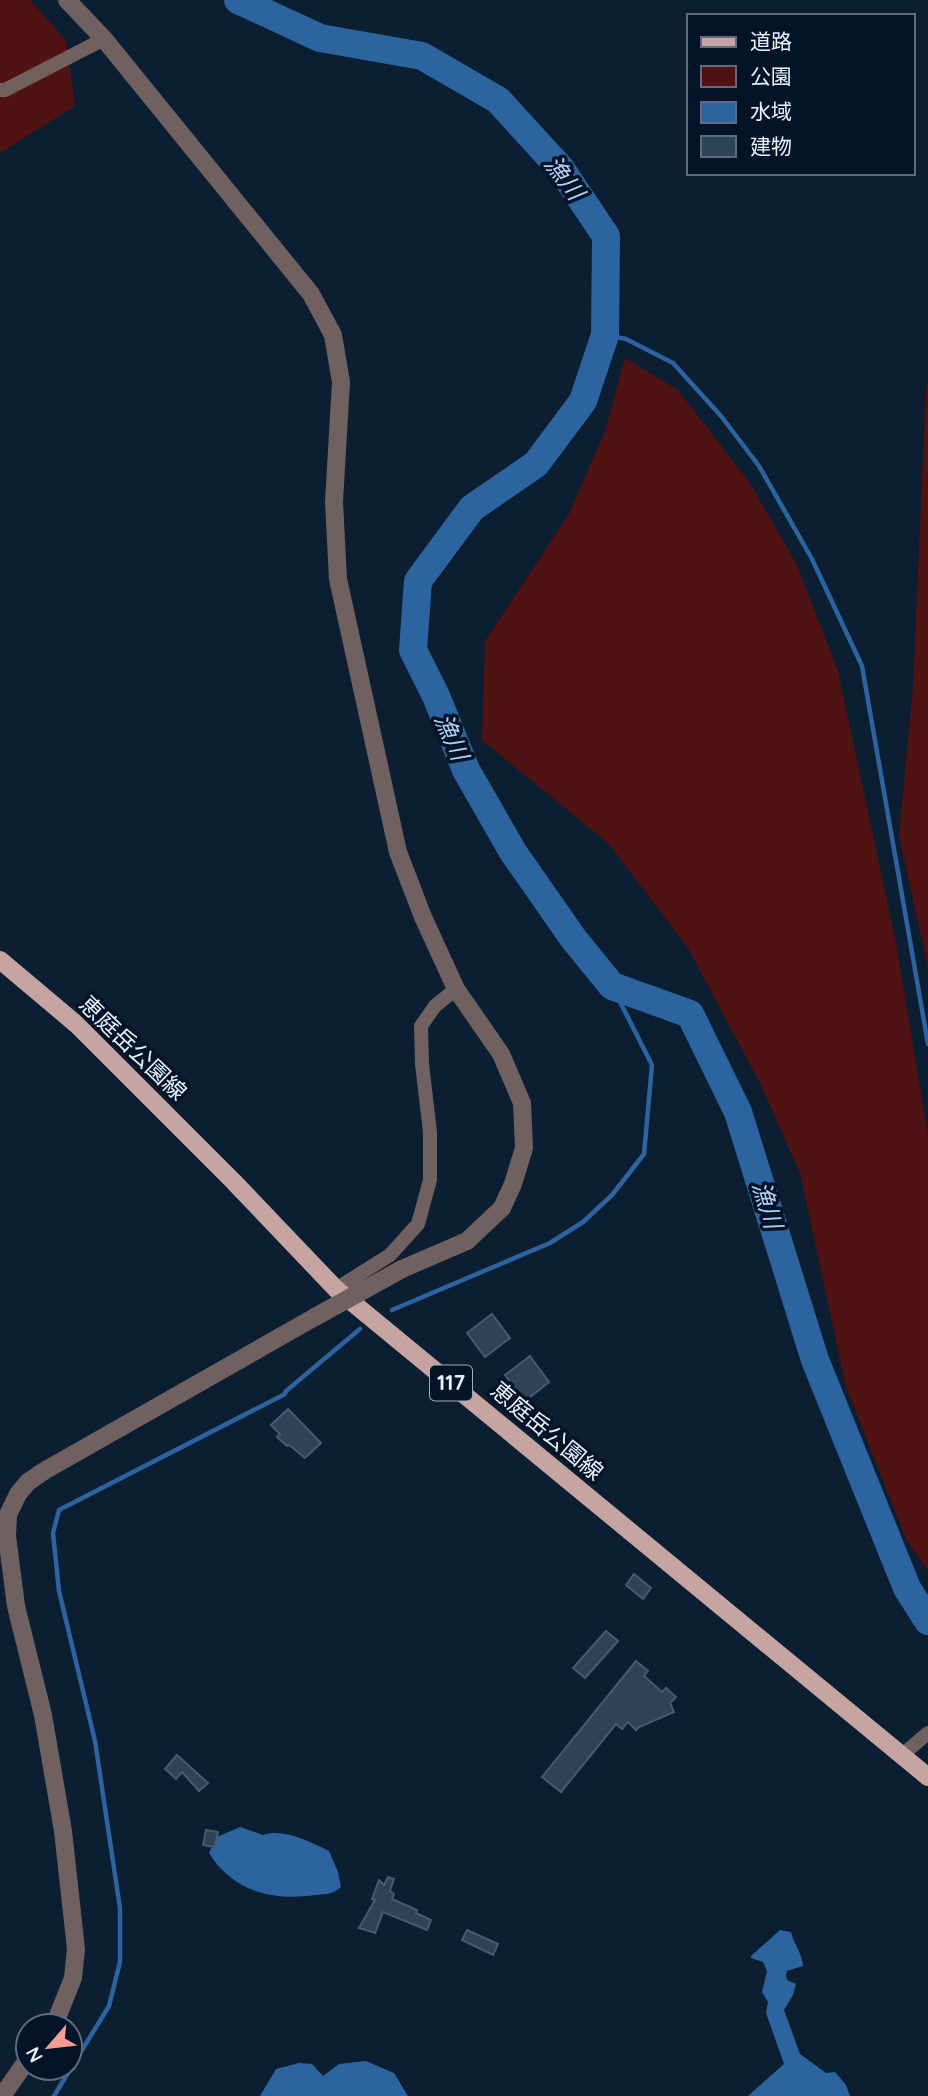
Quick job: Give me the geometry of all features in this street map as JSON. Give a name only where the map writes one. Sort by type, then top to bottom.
[{"type":"main road","name":"恵庭岳公園線","points":[[0,960],[76,1024],[234,1182],[336,1289],[928,1777]]},
{"type":"street","points":[[59,2012],[73,1978],[76,1949],[63,1831],[43,1715],[16,1606],[7,1536],[8,1515],[18,1494],[28,1482],[44,1471],[316,1317],[402,1269],[467,1241],[502,1208],[513,1184],[524,1147],[522,1103],[501,1054],[456,989],[398,852],[338,579],[334,502],[341,382],[333,335],[311,294],[104,39],[67,0]]},
{"type":"street","points":[[0,90],[5,90],[104,39]]},
{"type":"street","points":[[336,1289],[390,1255],[418,1224],[430,1180],[430,1132],[422,1065],[421,1026],[435,1006],[456,989]]},
{"type":"street","points":[[902,1755],[928,1733]]},
{"type":"street","points":[[2,2096],[14,2079]]},
{"type":"green space","points":[[0,0],[30,0],[66,40],[75,106],[0,153]]},
{"type":"green space","points":[[625,358],[678,390],[750,483],[797,565],[838,671],[896,942],[928,1135],[928,1571],[907,1541],[846,1387],[800,1173],[761,1085],[688,948],[609,844],[482,740],[485,641],[569,514],[605,431]]},
{"type":"green space","points":[[928,378],[928,968],[899,836],[913,687]]},
{"type":"water","points":[[240,1827],[263,1835],[288,1835],[329,1851],[341,1887],[326,1894],[300,1897],[270,1895],[242,1885],[230,1877],[209,1853],[217,1837]]},
{"type":"water","points":[[780,1930],[791,1932],[803,1966],[787,1971],[787,1980],[796,1984],[784,2010],[800,2054],[826,2073],[835,2072],[846,2085],[850,2096],[748,2096],[784,2064],[766,2013],[768,2002],[762,1992],[767,1971],[763,1962],[751,1958]]},
{"type":"water","points":[[366,2061],[394,2073],[408,2096],[260,2096],[276,2069],[299,2063],[312,2064],[323,2076],[339,2064]]},
{"type":"building","points":[[492,1314],[510,1338],[485,1357],[467,1333]]},
{"type":"building","points":[[530,1356],[549,1382],[525,1401],[505,1375]]},
{"type":"building","points":[[288,1409],[321,1443],[305,1458],[277,1437],[280,1434],[271,1425]]},
{"type":"building","points":[[634,1574],[651,1588],[643,1599],[626,1585]]},
{"type":"building","points":[[606,1631],[618,1641],[585,1678],[573,1668]]},
{"type":"building","points":[[636,1661],[648,1671],[644,1676],[662,1692],[666,1688],[676,1697],[670,1703],[674,1712],[636,1730],[628,1722],[622,1729],[616,1724],[561,1792],[542,1777]]},
{"type":"building","points":[[177,1755],[208,1783],[199,1791],[182,1772],[176,1779],[165,1769]]},
{"type":"building","points":[[206,1830],[218,1832],[215,1847],[203,1845]]},
{"type":"building","points":[[388,1877],[394,1879],[390,1891],[394,1894],[392,1899],[417,1910],[416,1913],[431,1920],[427,1930],[383,1912],[375,1933],[359,1928],[375,1900],[372,1899],[379,1880],[384,1885]]},
{"type":"building","points":[[467,1930],[498,1944],[493,1955],[462,1940]]},
{"type":"waterway","name":"漁川","points":[[238,0],[320,38],[422,56],[498,100],[561,169],[606,236],[605,335],[583,401],[536,464],[472,508],[418,581],[413,650],[436,696],[466,770],[513,852],[573,938],[612,986],[690,1014],[738,1112],[815,1360],[907,1588],[928,1621]]},
{"type":"waterway","points":[[605,335],[626,339],[673,363],[721,416],[759,466],[812,559],[862,666],[928,1044]]},
{"type":"waterway","points":[[392,1310],[550,1243],[583,1222],[612,1195],[644,1154],[652,1065],[612,986]]},
{"type":"waterway","points":[[54,2096],[109,2006],[120,1962],[120,1908],[95,1741],[59,1591],[53,1533],[59,1510],[285,1394],[360,1329]]}]
